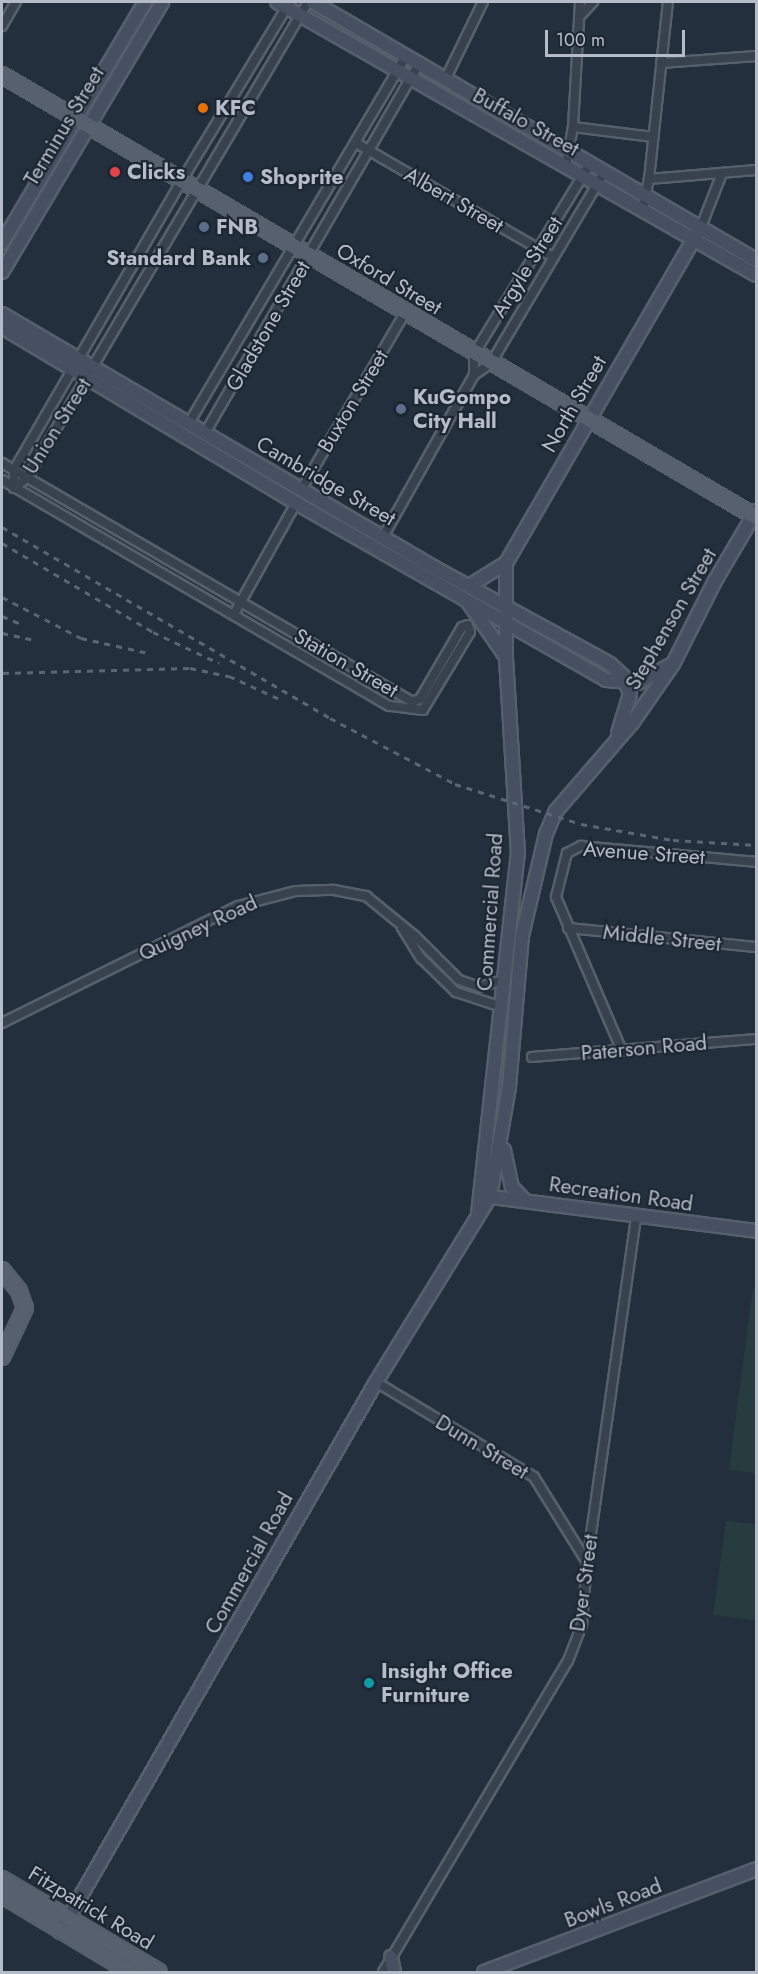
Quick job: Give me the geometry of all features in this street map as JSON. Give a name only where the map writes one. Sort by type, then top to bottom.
[{"type":"main road","name":"Oxford Street","points":[[2,75],[474,354],[756,514]]},
{"type":"main road","points":[[2,1270],[19,1291],[25,1308],[2,1357]]},
{"type":"main road","name":"Fitzpatrick Road","points":[[2,1879],[159,1972]]},
{"type":"main road","name":"Fitzpatrick Road","points":[[2,1895],[60,1932],[130,1972]]},
{"type":"street","points":[[2,26],[16,2]]},
{"type":"street","name":"Terminus Street","points":[[2,243],[74,117],[145,2]]},
{"type":"street","name":"Terminus Street","points":[[2,272],[87,125],[162,2]]},
{"type":"street","name":"Union Street","points":[[14,488],[27,478],[308,2]]},
{"type":"street","name":"Buffalo Street","points":[[313,2],[447,76],[647,195],[756,275]]},
{"type":"street","points":[[447,76],[483,2]]},
{"type":"street","points":[[566,165],[573,127],[580,2]]},
{"type":"street","points":[[579,17],[593,2]]},
{"type":"street","points":[[643,209],[649,179],[668,2]]},
{"type":"street","name":"Union Street","points":[[14,488],[14,470],[285,4]]},
{"type":"street","name":"Buffalo Street","points":[[285,4],[411,79],[598,185],[643,209],[756,260]]},
{"type":"street","name":"Gladstone Street","points":[[189,423],[407,55]]},
{"type":"street","points":[[661,63],[756,56]]},
{"type":"street","name":"Gladstone Street","points":[[205,433],[420,62]]},
{"type":"street","points":[[573,127],[653,137]]},
{"type":"street","name":"Albert Street","points":[[356,143],[553,257]]},
{"type":"street","name":"Argyle Street","points":[[474,375],[474,354],[591,162]]},
{"type":"street","points":[[649,179],[756,170]]},
{"type":"street","name":"Argyle Street","points":[[383,537],[474,375],[491,363],[605,171]]},
{"type":"street","points":[[698,232],[722,173]]},
{"type":"street","name":"North Street","points":[[506,608],[506,563],[698,232]]},
{"type":"street","name":"Buxton Street","points":[[301,490],[405,313]]},
{"type":"street","name":"Cambridge Street","points":[[2,314],[76,364],[296,503],[466,592],[506,608],[610,664],[627,685]]},
{"type":"street","name":"Cambridge Street","points":[[2,327],[76,364]]},
{"type":"street","name":"Cambridge Street","points":[[89,372],[189,423],[383,537],[506,621],[606,680],[627,685]]},
{"type":"street","name":"Station Street","points":[[2,463],[414,702],[462,627],[466,624],[471,629],[420,711],[386,705],[2,480]]},
{"type":"street","points":[[234,614],[296,503]]},
{"type":"street","name":"Stephenson Street","points":[[614,742],[632,723],[673,664],[756,514]]},
{"type":"street","points":[[506,563],[466,592],[506,658]]},
{"type":"street","name":"Commercial Road","points":[[485,1196],[504,980],[518,854],[506,658],[506,608]]},
{"type":"street","points":[[614,742],[628,706],[627,685],[639,683],[673,664]]},
{"type":"street","name":"Commercial Road","points":[[60,1932],[376,1382],[478,1217],[503,1134],[522,936],[546,834],[556,811],[614,742]]},
{"type":"street","name":"Avenue Street","points":[[622,1051],[556,897],[556,884],[563,860],[575,847],[756,862]]},
{"type":"street","name":"Quigney Road","points":[[2,1023],[259,898],[334,890],[366,896],[399,922],[470,986],[489,986],[504,980]]},
{"type":"street","name":"Quigney Road","points":[[399,922],[421,958],[456,992],[502,1007]]},
{"type":"street","name":"Middle Street","points":[[568,928],[756,947]]},
{"type":"street","name":"Paterson Road","points":[[532,1057],[756,1039]]},
{"type":"street","points":[[503,1134],[509,1179],[524,1200]]},
{"type":"street","name":"Recreation Road","points":[[485,1196],[756,1232]]},
{"type":"street","name":"Dyer Street","points":[[383,1972],[568,1660],[582,1624],[587,1562],[636,1216]]},
{"type":"street","name":"Dunn Street","points":[[376,1382],[534,1477],[587,1562]]},
{"type":"street","name":"Bowls Road","points":[[484,1972],[756,1869]]},
{"type":"street","points":[[391,1957],[394,1972]]},
{"type":"green space","points":[[753,1287],[756,1288],[756,1473],[729,1470]]},
{"type":"green space","points":[[726,1521],[756,1524],[756,1620],[713,1615]]},
{"type":"railway","points":[[2,527],[330,718],[455,784],[581,824],[673,840],[756,845]]},
{"type":"railway","points":[[2,543],[153,632],[219,663]]},
{"type":"railway","points":[[2,597],[81,638],[148,653]]},
{"type":"railway","points":[[2,616],[21,624]]},
{"type":"railway","points":[[2,633],[31,639]]},
{"type":"railway","points":[[3,673],[190,668],[229,676],[284,701]]},
{"type":"place","name":"KFC","points":[[203,108]]},
{"type":"place","name":"Clicks","points":[[115,172]]},
{"type":"place","name":"Shoprite","points":[[248,177]]},
{"type":"place","name":"FNB","points":[[204,227]]},
{"type":"place","name":"Standard Bank","points":[[263,258]]},
{"type":"place","name":"KuGompo City Hall","points":[[401,409]]},
{"type":"place","name":"Insight Office Furniture","points":[[369,1683]]}]
